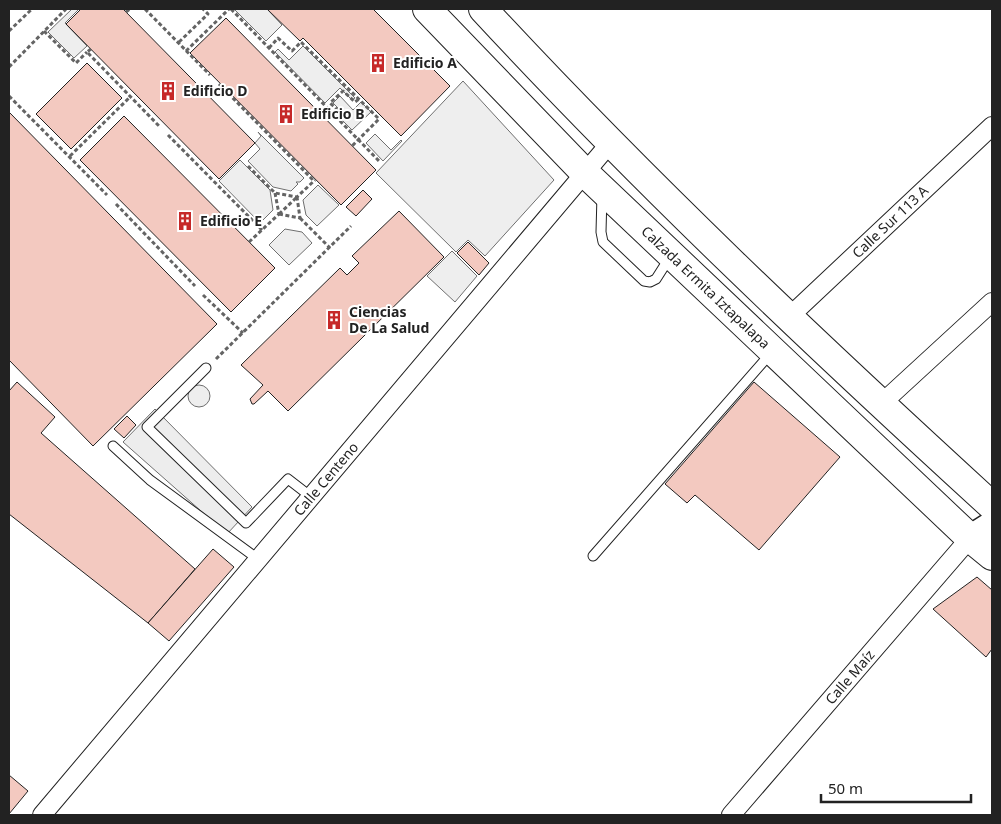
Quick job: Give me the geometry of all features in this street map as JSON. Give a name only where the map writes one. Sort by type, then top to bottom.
[{"type":"main road","name":"Calzada Ermita Iztapalapa","points":[[427,9],[515,102],[594,181],[773,351],[981,531],[992,556]]},
{"type":"main road","points":[[483,9],[545,75],[677,208],[789,317],[992,506]]},
{"type":"main road","points":[[515,102],[545,75]]},
{"type":"main road","points":[[651,236],[677,208]]},
{"type":"street","name":"Calle Sur 113 A","points":[[789,317],[992,126]]},
{"type":"street","name":"Calle Centeno","points":[[42,815],[310,496],[594,181],[611,142]]},
{"type":"street","points":[[881,404],[992,302]]},
{"type":"street","name":"Calle Maíz","points":[[731,815],[981,531]]},
{"type":"lane","points":[[594,181],[600,232],[603,242],[644,281],[650,282],[656,279],[672,255]]},
{"type":"lane","points":[[593,556],[773,351]]},
{"type":"lane","points":[[206,368],[147,427],[246,522],[288,479],[310,496]]},
{"type":"lane","points":[[113,446],[150,480],[258,559]]},
{"type":"path","points":[[9,30],[32,9]]},
{"type":"path","points":[[9,67],[66,9]]},
{"type":"path","points":[[126,12],[130,9]]},
{"type":"path","points":[[145,9],[210,76]]},
{"type":"path","points":[[179,42],[208,14],[203,9]]},
{"type":"path","points":[[186,51],[230,9],[379,161]]},
{"type":"path","points":[[44,31],[76,63],[91,48]]},
{"type":"path","points":[[269,48],[278,38],[292,51],[301,42],[380,119],[352,146]]},
{"type":"path","points":[[87,52],[159,126]]},
{"type":"path","points":[[219,84],[315,180],[249,242]]},
{"type":"path","points":[[338,119],[343,115],[330,102],[342,91],[355,102],[359,99]]},
{"type":"path","points":[[9,96],[107,195]]},
{"type":"path","points":[[70,156],[130,97]]},
{"type":"path","points":[[168,135],[262,230]]},
{"type":"path","points":[[248,166],[275,193],[279,214]]},
{"type":"path","points":[[275,193],[296,197]]},
{"type":"path","points":[[296,197],[300,218],[330,248]]},
{"type":"path","points":[[116,204],[195,286]]},
{"type":"path","points":[[279,214],[300,218]]},
{"type":"path","points":[[206,368],[351,226]]},
{"type":"path","points":[[203,295],[243,333]]},
{"type":"shaded area","points":[[72,9],[79,9],[65,23],[87,46],[74,58],[48,32]]},
{"type":"shaded area","points":[[234,9],[267,9],[282,25],[266,41]]},
{"type":"shaded area","points":[[303,46],[355,98],[352,100],[340,88],[325,103],[275,52],[278,49],[289,60]]},
{"type":"shaded area","points":[[463,81],[554,180],[485,256],[468,240],[456,252],[376,173]]},
{"type":"shaded area","points":[[340,96],[353,110],[361,102],[371,112],[352,130],[342,120],[346,116],[333,103]]},
{"type":"shaded area","points":[[258,132],[304,178],[300,182],[296,182],[298,184],[291,191],[273,187],[248,161],[260,149],[255,143],[261,136]]},
{"type":"shaded area","points":[[375,134],[391,150],[402,141],[383,161],[366,143]]},
{"type":"shaded area","points":[[240,160],[270,190],[273,210],[260,223],[219,181]]},
{"type":"shaded area","points":[[318,185],[339,205],[317,226],[306,215],[303,200]]},
{"type":"shaded area","points":[[285,229],[302,232],[312,243],[289,265],[269,245]]},
{"type":"shaded area","points":[[452,251],[477,276],[455,302],[427,276]]},
{"type":"shaded area","points":[[199,385],[207,388],[210,396],[207,404],[199,407],[191,404],[188,396],[191,388]]},
{"type":"shaded area","points":[[155,409],[252,507],[227,534],[123,442]]},
{"type":"building","name":"Edificio D","points":[[81,9],[123,9],[255,143],[219,179],[66,24]]},
{"type":"building","name":"Edificio A","points":[[267,9],[373,9],[450,86],[401,136],[303,38],[300,41]]},
{"type":"building","name":"Edificio B","points":[[226,18],[376,170],[341,205],[190,53]]},
{"type":"building","points":[[87,63],[122,98],[71,149],[36,114]]},
{"type":"building","points":[[9,112],[217,324],[93,446],[9,360]]},
{"type":"building","name":"Edificio E","points":[[124,116],[275,268],[231,312],[80,160]]},
{"type":"building","points":[[363,190],[372,199],[356,216],[346,207]]},
{"type":"building","name":"Ciencias De La Salud","points":[[399,211],[444,257],[288,411],[268,391],[252,404],[250,399],[263,385],[241,365],[340,268],[347,275],[359,263],[352,256]]},
{"type":"building","points":[[468,242],[489,263],[479,275],[457,253]]},
{"type":"building","points":[[17,382],[55,417],[41,433],[195,569],[148,623],[9,514],[9,391]]},
{"type":"building","points":[[754,382],[840,457],[759,550],[695,495],[687,503],[665,484]]},
{"type":"building","points":[[127,416],[136,425],[124,438],[114,429]]},
{"type":"building","points":[[213,549],[234,567],[169,641],[148,623]]},
{"type":"building","points":[[977,577],[992,590],[992,649],[986,657],[933,609]]},
{"type":"building","points":[[9,775],[28,791],[9,814]]},
{"type":"place","name":"Edificio A","points":[[378,63]]},
{"type":"place","name":"Edificio D","points":[[168,91]]},
{"type":"place","name":"Edificio B","points":[[286,114]]},
{"type":"place","name":"Edificio E","points":[[185,221]]},
{"type":"place","name":"Ciencias De La Salud","points":[[334,320]]}]
